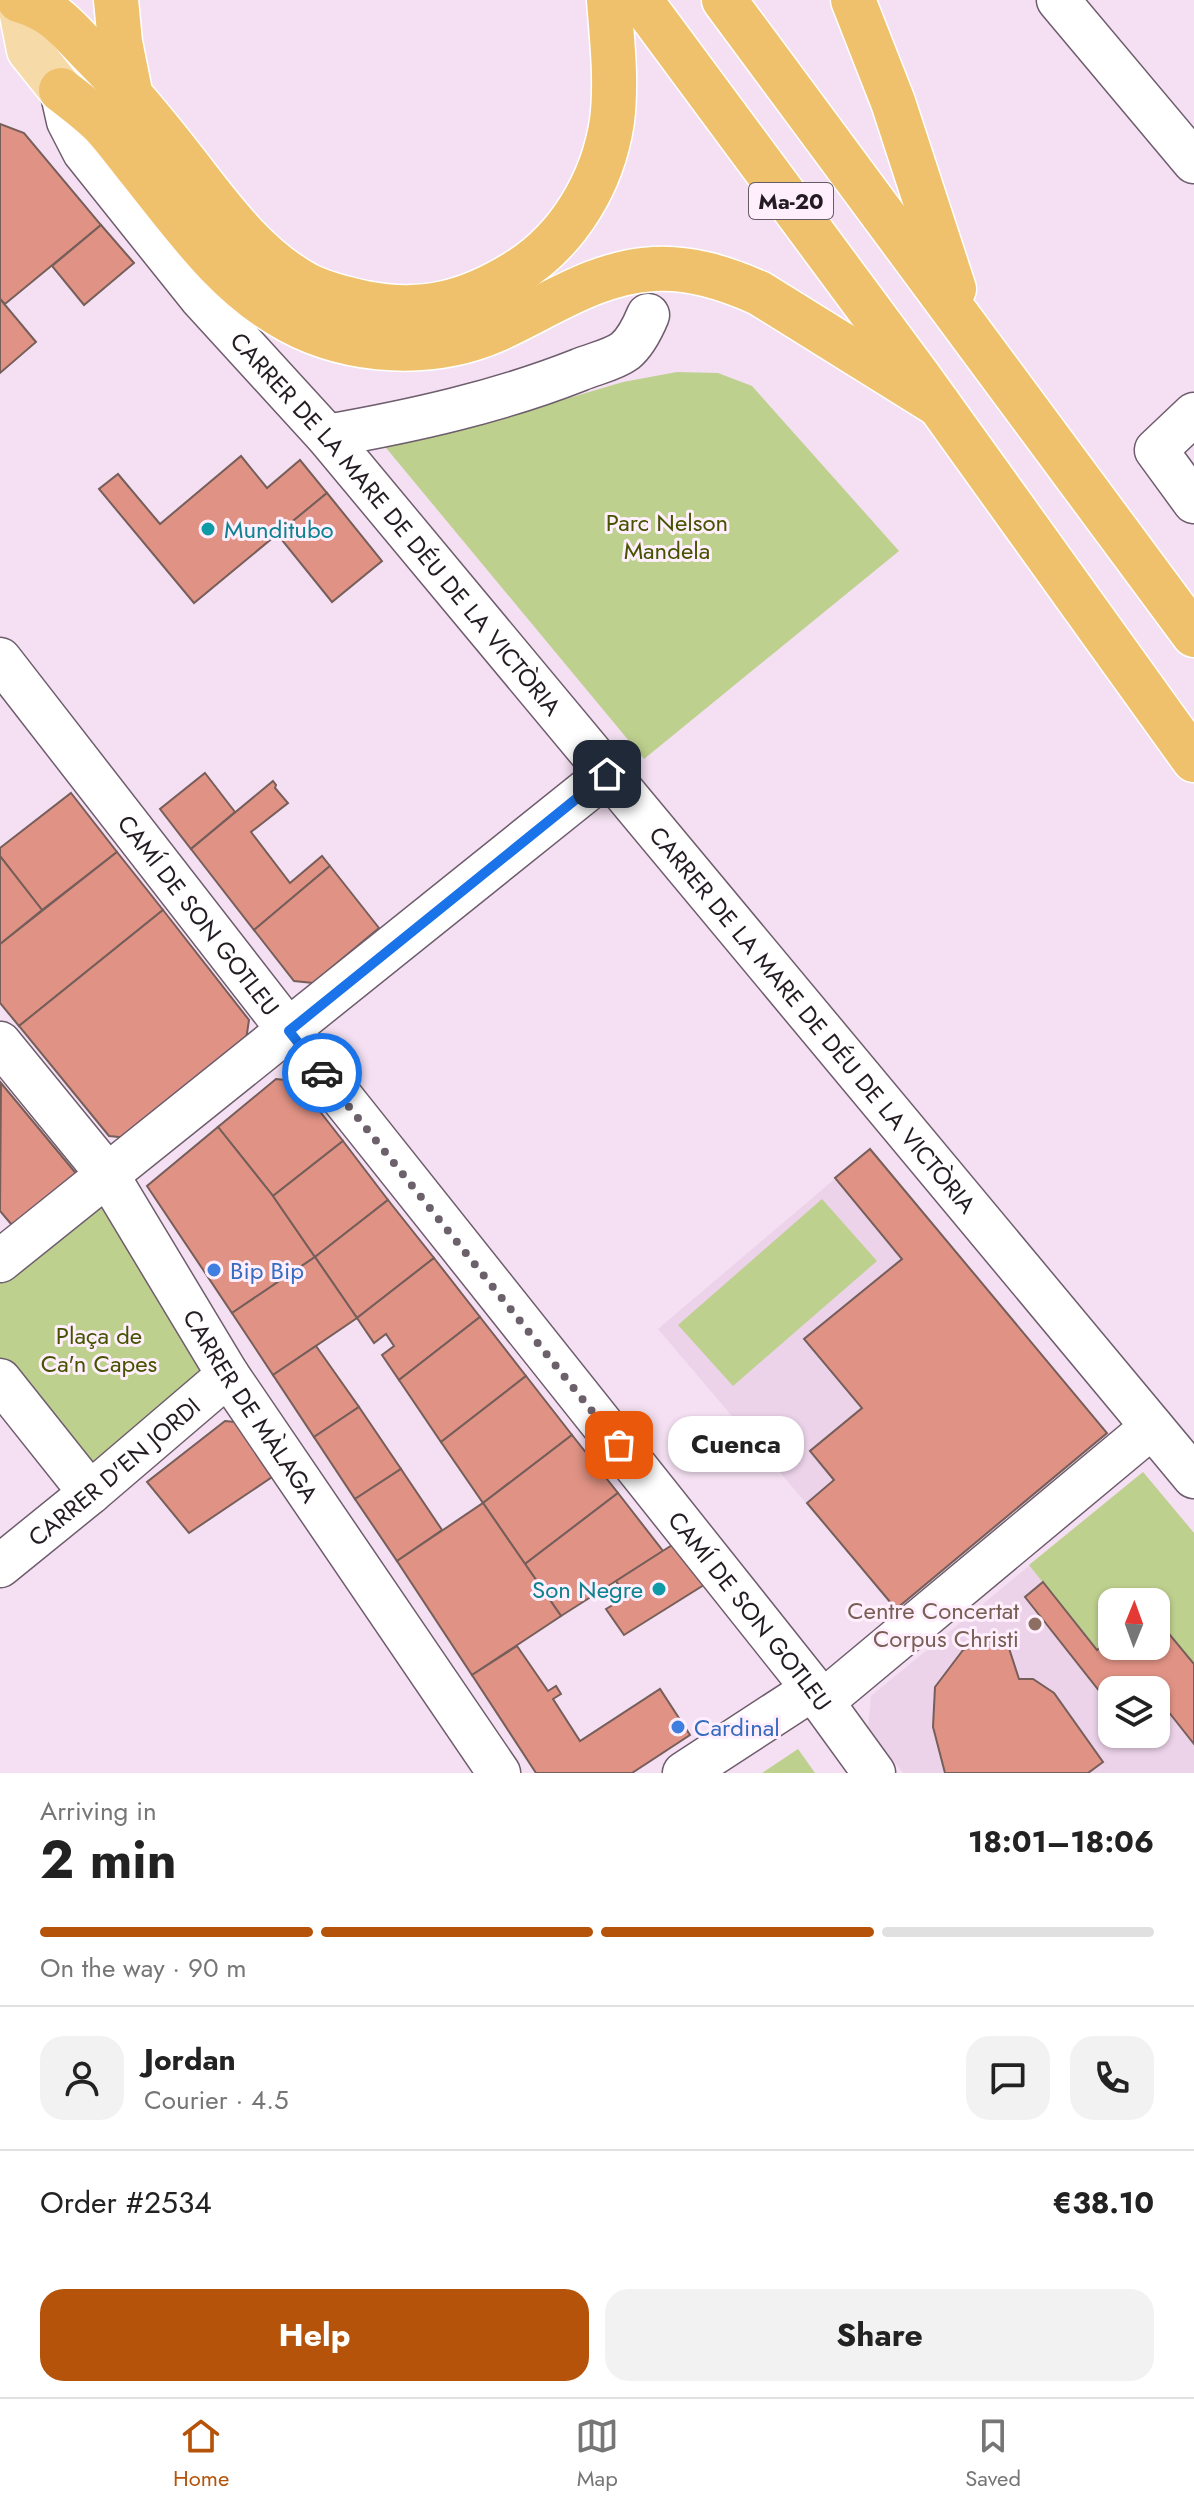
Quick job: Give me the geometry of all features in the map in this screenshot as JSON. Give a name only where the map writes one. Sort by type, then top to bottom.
[{"type":"highway","points":[[19,0],[50,11],[130,92],[228,216],[251,243],[279,268],[309,286],[346,299],[380,306],[416,308],[453,303],[489,288],[522,269],[550,246],[573,220],[593,187],[612,120],[614,81],[609,0]]},
{"type":"highway","points":[[116,0],[130,92]]},
{"type":"highway","name":"Ma-20","points":[[640,0],[939,405],[1194,760]]},
{"type":"highway","name":"Ma-20","points":[[724,0],[1194,635]]},
{"type":"highway","points":[[853,0],[893,102],[966,325]]},
{"type":"highway","points":[[61,90],[105,127],[194,238],[239,287],[290,321],[317,333],[377,347],[405,349],[438,346],[493,331],[589,284],[618,275],[653,269],[693,271],[728,279],[759,293],[939,405]]},
{"type":"main road","points":[[0,17],[19,0]]},
{"type":"main road","points":[[19,0],[15,47],[61,90]]},
{"type":"street","points":[[1058,0],[1194,162]]},
{"type":"street","name":"CARRER DE LA MARE DE DÉU DE LA VICTÒRIA","points":[[61,90],[68,121],[84,152],[200,297],[327,436],[1194,1477]]},
{"type":"street","points":[[327,436],[385,426],[557,379],[624,351],[640,334],[648,315]]},
{"type":"street","points":[[1194,414],[1156,450],[1194,502]]},
{"type":"street","name":"CAMÍ DE SON GOTLEU","points":[[0,659],[289,1031],[817,1695],[874,1773]]},
{"type":"street","points":[[0,1261],[607,774]]},
{"type":"street","name":"CARRER DE MÀLAGA","points":[[0,1043],[107,1174],[228,1375],[499,1773]]},
{"type":"street","name":"CARRER D'EN JORDI","points":[[0,1566],[228,1375]]},
{"type":"street","points":[[0,1380],[90,1493]]},
{"type":"street","points":[[684,1773],[817,1695],[1152,1427]]},
{"type":"shaded area","points":[[870,1149],[1107,1433],[896,1609],[658,1329]]},
{"type":"shaded area","name":"Centre Concertat Corpus Christi","points":[[1143,1472],[1194,1533],[1194,1773],[903,1773],[868,1729],[871,1696]]},
{"type":"green space","name":"Parc Nelson Mandela","points":[[677,372],[718,373],[752,386],[899,551],[644,759],[382,443],[467,428],[623,382]]},
{"type":"green space","name":"Plaça de Ca'n Capes","points":[[107,1174],[228,1375],[90,1493],[0,1380],[0,1261]]},
{"type":"green space","points":[[822,1199],[877,1261],[733,1386],[678,1325]]},
{"type":"green space","points":[[1143,1472],[1194,1533],[1194,1664],[1170,1635],[1170,1588],[1098,1588],[1097,1650],[1029,1565]]},
{"type":"green space","points":[[798,1749],[815,1773],[762,1773]]},
{"type":"building","points":[[0,124],[24,133],[101,225],[5,304],[0,299]]},
{"type":"building","points":[[101,225],[134,263],[84,305],[52,266]]},
{"type":"building","points":[[0,299],[36,342],[0,373]]},
{"type":"building","name":"Munditubo","points":[[241,456],[267,488],[300,460],[327,493],[194,603],[99,489],[118,474],[160,524]]},
{"type":"building","points":[[327,493],[382,561],[332,602],[277,534]]},
{"type":"building","points":[[205,773],[235,812],[191,849],[160,809]]},
{"type":"building","points":[[273,781],[288,803],[251,832],[290,883],[322,856],[330,866],[254,930],[191,849]]},
{"type":"building","points":[[71,793],[117,852],[42,910],[0,856],[0,848]]},
{"type":"building","points":[[117,852],[163,910],[19,1026],[0,1003],[0,944]]},
{"type":"building","points":[[0,856],[42,910],[0,944]]},
{"type":"building","points":[[330,866],[379,928],[313,983],[294,981],[254,930]]},
{"type":"building","points":[[163,910],[249,1020],[246,1040],[129,1138],[109,1136],[19,1026]]},
{"type":"building","points":[[276,1079],[296,1081],[343,1141],[273,1196],[218,1127]]},
{"type":"building","points":[[1,1083],[79,1177],[17,1231],[0,1211]]},
{"type":"building","points":[[218,1127],[273,1196],[315,1257],[232,1313],[147,1186]]},
{"type":"building","points":[[343,1141],[388,1200],[315,1257],[273,1196]]},
{"type":"building","points":[[870,1149],[1107,1433],[896,1609],[807,1503],[834,1480],[810,1451],[862,1408],[804,1339],[902,1259],[835,1178]]},
{"type":"building","points":[[388,1200],[434,1258],[357,1318],[315,1257]]},
{"type":"building","points":[[315,1257],[357,1318],[273,1375],[232,1313]]},
{"type":"building","points":[[434,1258],[480,1317],[399,1380],[382,1355],[394,1346],[386,1334],[374,1343],[357,1318]]},
{"type":"building","points":[[480,1317],[526,1376],[441,1442],[399,1380]]},
{"type":"building","points":[[316,1346],[359,1407],[314,1437],[273,1375]]},
{"type":"building","points":[[526,1376],[572,1435],[483,1503],[441,1442]]},
{"type":"building","points":[[359,1407],[401,1469],[355,1499],[314,1437]]},
{"type":"building","points":[[225,1421],[245,1423],[278,1473],[189,1533],[147,1482]]},
{"type":"building","points":[[572,1435],[618,1493],[525,1564],[483,1503]]},
{"type":"building","points":[[401,1469],[442,1530],[397,1561],[355,1499]]},
{"type":"building","points":[[618,1493],[663,1551],[561,1616],[525,1564]]},
{"type":"building","points":[[483,1503],[561,1616],[472,1675],[397,1561]]},
{"type":"building","name":"Son Negre","points":[[683,1538],[715,1578],[624,1635],[606,1609],[626,1597],[616,1581]]},
{"type":"building","points":[[1043,1582],[1098,1649],[1098,1660],[1170,1660],[1170,1635],[1194,1664],[1194,1744],[1170,1714],[1170,1676],[1098,1676],[1098,1689],[1025,1597]]},
{"type":"building","points":[[1005,1636],[1019,1679],[1033,1679],[1054,1693],[1103,1762],[1088,1773],[945,1773],[933,1727],[935,1687],[963,1650]]},
{"type":"building","points":[[517,1646],[548,1691],[556,1686],[561,1694],[553,1699],[580,1741],[660,1689],[690,1735],[632,1773],[536,1773],[472,1675]]},
{"type":"way so far","points":[[322,1073],[619,1445]]},
{"type":"place","name":"Munditubo","points":[[208,529]]},
{"type":"place","name":"Bip Bip","points":[[214,1270]]},
{"type":"place","name":"Cuenca","points":[[619,1445]]},
{"type":"place","name":"Son Negre","points":[[659,1589]]},
{"type":"place","name":"Centre Concertat Corpus Christi","points":[[1035,1624]]},
{"type":"place","name":"Cardinal","points":[[678,1727]]},
{"type":"route","points":[[322,1073],[289,1031],[607,774]]}]
